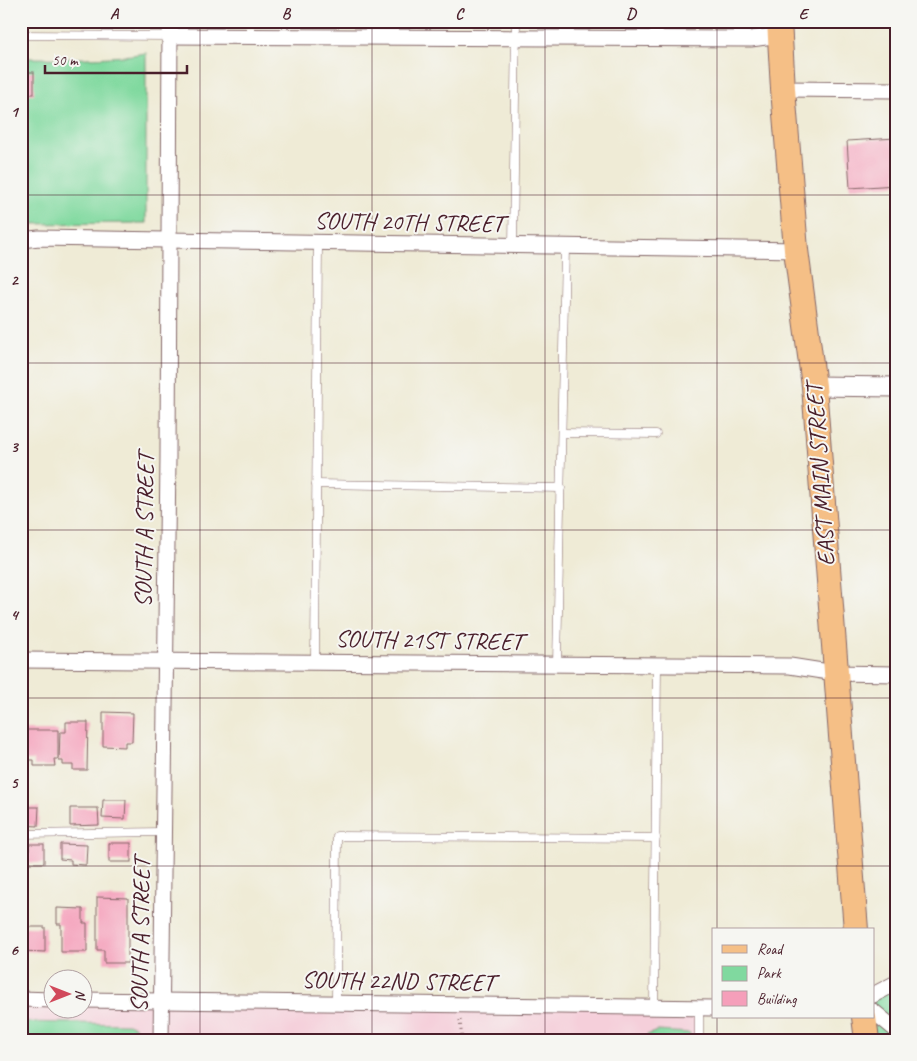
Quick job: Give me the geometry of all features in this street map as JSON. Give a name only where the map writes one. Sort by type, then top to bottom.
[{"type":"main road","name":"EAST MAIN STREET","points":[[780,28],[796,250],[814,386],[856,928]]},
{"type":"main road","points":[[864,1018],[867,1040]]},
{"type":"street","points":[[170,29],[516,38],[751,39],[780,28]]},
{"type":"street","name":"SOUTH A STREET","points":[[161,1040],[170,29]]},
{"type":"street","points":[[783,89],[896,90]]},
{"type":"street","name":"SOUTH 20TH STREET","points":[[21,240],[40,238],[796,250]]},
{"type":"street","points":[[814,386],[896,387]]},
{"type":"street","name":"SOUTH 21ST STREET","points":[[21,660],[790,666],[836,673],[896,674]]},
{"type":"street","points":[[874,995],[896,984]]},
{"type":"street","points":[[21,999],[42,1000]]},
{"type":"street","name":"SOUTH 22ND STREET","points":[[92,1000],[706,1008]]},
{"type":"street","points":[[874,1012],[896,1030]]},
{"type":"lane","points":[[513,246],[516,21]]},
{"type":"lane","points":[[21,35],[170,29]]},
{"type":"lane","points":[[315,662],[318,243]]},
{"type":"lane","points":[[557,664],[565,247]]},
{"type":"lane","points":[[562,433],[656,434]]},
{"type":"lane","points":[[316,484],[561,488]]},
{"type":"lane","points":[[654,1007],[657,665]]},
{"type":"lane","points":[[21,834],[163,832]]},
{"type":"lane","points":[[336,1003],[337,836],[656,838]]},
{"type":"lane","points":[[700,1040],[706,1008]]},
{"type":"shaded area","points":[[21,999],[42,1000],[42,1018],[92,1018],[92,1000],[699,1008],[699,1040],[21,1040]]},
{"type":"green space","points":[[146,53],[146,223],[21,224],[21,58],[99,58]]},
{"type":"green space","points":[[896,983],[896,1040],[867,1040],[874,1018],[874,994]]},
{"type":"green space","points":[[21,1022],[128,1024],[135,1027],[140,1040],[21,1040]]},
{"type":"green space","points":[[657,1031],[690,1033],[690,1040],[643,1040],[647,1035]]},
{"type":"building","points":[[21,72],[34,72],[34,94],[21,94]]},
{"type":"building","points":[[896,138],[896,185],[850,188],[847,141]]},
{"type":"building","points":[[103,712],[133,713],[132,742],[125,742],[125,747],[103,746]]},
{"type":"building","points":[[66,722],[88,722],[87,770],[73,770],[73,765],[63,765],[63,761],[59,761],[60,732],[66,732]]},
{"type":"building","points":[[21,730],[58,730],[58,759],[54,759],[55,766],[34,766],[34,760],[21,760]]},
{"type":"building","points":[[103,800],[126,800],[125,819],[102,818]]},
{"type":"building","points":[[21,807],[39,807],[38,826],[21,825]]},
{"type":"building","points":[[70,808],[98,808],[99,825],[70,826]]},
{"type":"building","points":[[109,843],[131,843],[131,862],[109,862]]},
{"type":"building","points":[[29,844],[44,844],[44,863],[29,863]]},
{"type":"building","points":[[60,844],[87,845],[86,865],[71,864],[71,860],[60,859]]},
{"type":"building","points":[[97,897],[128,898],[128,963],[104,963],[104,950],[97,950]]},
{"type":"building","points":[[57,908],[83,909],[83,923],[87,923],[87,952],[61,952],[61,924],[57,924]]},
{"type":"building","points":[[21,927],[45,927],[45,952],[21,951]]}]
